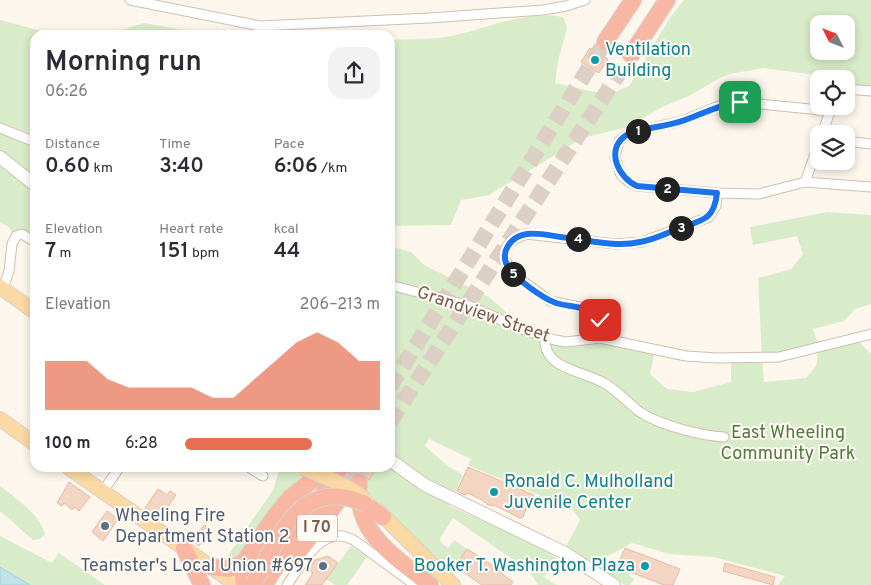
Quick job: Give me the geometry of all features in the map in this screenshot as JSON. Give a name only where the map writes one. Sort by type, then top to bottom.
[{"type":"highway","points":[[605,42],[633,0]]},
{"type":"highway","points":[[659,0],[631,55],[667,0]]},
{"type":"highway","points":[[244,585],[243,575],[250,556],[275,516],[289,499],[322,472]]},
{"type":"highway","name":"I 70","points":[[280,577],[338,472]]},
{"type":"highway","name":"I 70","points":[[264,585],[280,577],[355,482],[358,505],[369,531],[380,543],[430,585]]},
{"type":"highway","points":[[253,585],[284,529],[301,508],[321,498],[333,495],[344,496],[365,502],[384,517]]},
{"type":"highway","points":[[184,548],[202,585]]},
{"type":"highway","points":[[212,567],[224,570],[234,568],[250,556]]},
{"type":"main road","points":[[1,290],[30,309]]},
{"type":"main road","points":[[0,419],[30,440]]},
{"type":"main road","points":[[75,472],[237,585]]},
{"type":"main road","points":[[316,472],[352,489],[365,502]]},
{"type":"main road","points":[[384,517],[453,585]]},
{"type":"street","points":[[130,0],[260,26],[429,18],[533,10],[566,6],[585,0]]},
{"type":"street","points":[[855,90],[871,91]]},
{"type":"street","points":[[810,107],[740,102],[729,103],[682,121],[632,132],[619,141],[615,157],[617,165],[621,175],[630,183],[642,187],[717,193],[759,194],[806,182],[871,188]]},
{"type":"street","points":[[0,128],[30,140]]},
{"type":"street","points":[[855,142],[871,144]]},
{"type":"street","points":[[0,157],[30,181]]},
{"type":"street","points":[[806,182],[810,170]]},
{"type":"street","points":[[600,338],[600,320],[596,314],[589,309],[550,301],[512,273],[504,257],[506,248],[511,241],[526,234],[616,244],[642,242],[709,217],[716,206],[717,193]]},
{"type":"street","points":[[1,290],[11,264],[12,244],[16,236],[22,234],[30,239]]},
{"type":"street","name":"Grandview Street","points":[[395,285],[470,306],[545,338],[566,342],[600,338],[686,356],[718,358],[779,357],[871,334]]},
{"type":"street","points":[[545,338],[546,351],[556,362],[602,382],[640,412],[693,433],[724,437]]},
{"type":"street","points":[[395,464],[425,485],[565,553],[614,585]]},
{"type":"street","points":[[103,491],[116,472]]},
{"type":"street","points":[[256,472],[263,476]]},
{"type":"street","points":[[280,577],[326,538],[338,535],[347,536],[415,585]]},
{"type":"green space","points":[[684,0],[871,0],[871,91],[855,90],[855,70],[810,70],[810,74],[763,68],[730,74],[687,97],[666,105],[627,127],[583,138],[489,195],[461,200],[451,225],[395,226],[395,40],[445,37],[518,18],[533,16],[563,17],[567,28],[558,61],[555,83],[608,95],[629,86],[671,16]]},
{"type":"green space","points":[[0,20],[37,30],[30,30],[30,238],[25,235],[14,238],[9,227],[0,222]]},
{"type":"green space","points":[[144,23],[182,30],[122,30]]},
{"type":"green space","name":"East Wheeling Community Park","points":[[827,212],[871,215],[871,304],[855,309],[844,321],[813,329],[819,347],[855,338],[871,354],[871,585],[778,585],[785,576],[714,557],[669,554],[632,543],[588,567],[563,552],[580,520],[574,511],[468,465],[471,459],[429,439],[425,446],[448,466],[463,475],[449,506],[526,540],[557,558],[544,577],[556,585],[538,585],[529,571],[453,518],[440,538],[441,543],[448,548],[454,540],[467,549],[447,579],[322,474],[250,555],[219,569],[273,490],[279,472],[395,472],[395,247],[411,252],[424,265],[489,297],[506,312],[515,326],[545,338],[582,340],[655,351],[650,374],[667,389],[693,392],[731,382],[731,358],[762,357],[758,278],[791,269],[803,254],[797,236],[753,245],[750,227]],"holes":[[[819,348],[816,366],[806,378],[764,382],[762,358]]]},
{"type":"green space","points":[[0,486],[33,513],[45,534],[40,539],[33,540],[0,511]]},
{"type":"green space","points":[[0,536],[52,563],[59,553],[105,585],[30,585],[0,567]]},
{"type":"green space","points":[[351,546],[367,557],[347,585],[335,585],[326,579]]},
{"type":"green space","points":[[620,558],[616,569],[631,572],[629,575],[634,579],[630,585],[625,585],[599,567]]},
{"type":"water","points":[[0,567],[30,585],[0,585]]},
{"type":"building","name":"Ventilation Building","points":[[590,48],[608,59],[599,73],[581,62]]},
{"type":"building","name":"Ronald C. Mulholland Juvenile Center","points":[[468,467],[534,495],[529,510],[526,509],[523,517],[520,518],[496,506],[488,505],[468,493],[465,495],[457,491]]},
{"type":"building","points":[[349,472],[358,472],[352,475]]},
{"type":"building","points":[[358,472],[374,472],[369,480],[363,473]]},
{"type":"building","points":[[69,482],[90,497],[79,511],[74,507],[72,510],[64,503],[62,506],[57,503]]},
{"type":"building","points":[[158,489],[167,495],[170,491],[176,495],[160,518],[145,508]]},
{"type":"building","name":"Wheeling Fire Department Station 2","points":[[107,511],[118,519],[103,541],[92,532]]},
{"type":"building","points":[[204,525],[211,530],[199,546],[193,541]]},
{"type":"building","name":"Booker T. Washington Plaza","points":[[625,548],[680,569],[673,585],[664,585],[625,570],[624,572],[616,569]]},
{"type":"building","points":[[467,549],[494,566],[513,582],[511,585],[482,585],[455,566]]},
{"type":"building","name":"Teamster's Local Union #697","points":[[328,556],[338,563],[322,585],[305,585],[313,573],[308,570],[315,560]]},
{"type":"building","points":[[725,563],[775,577],[773,585],[723,571]]},
{"type":"tunnel","points":[[395,379],[605,42]]},
{"type":"tunnel","points":[[395,414],[631,55]]},
{"type":"tunnel","points":[[351,483],[358,472]]},
{"type":"place","name":"Ventilation Building","points":[[595,60]]},
{"type":"place","name":"Ronald C. Mulholland Juvenile Center","points":[[494,492]]},
{"type":"place","name":"Wheeling Fire Department Station 2","points":[[105,526]]},
{"type":"place","name":"Teamster's Local Union #697","points":[[323,566]]},
{"type":"place","name":"Booker T. Washington Plaza","points":[[645,566]]},
{"type":"route","points":[[600,320],[589,309],[550,301],[538,293],[512,273],[504,257],[506,248],[518,236],[526,234],[616,244],[642,242],[709,217],[716,206],[717,193],[642,187],[630,183],[621,175],[615,157],[616,149],[619,141],[632,132],[682,121],[716,107],[740,102]]}]
